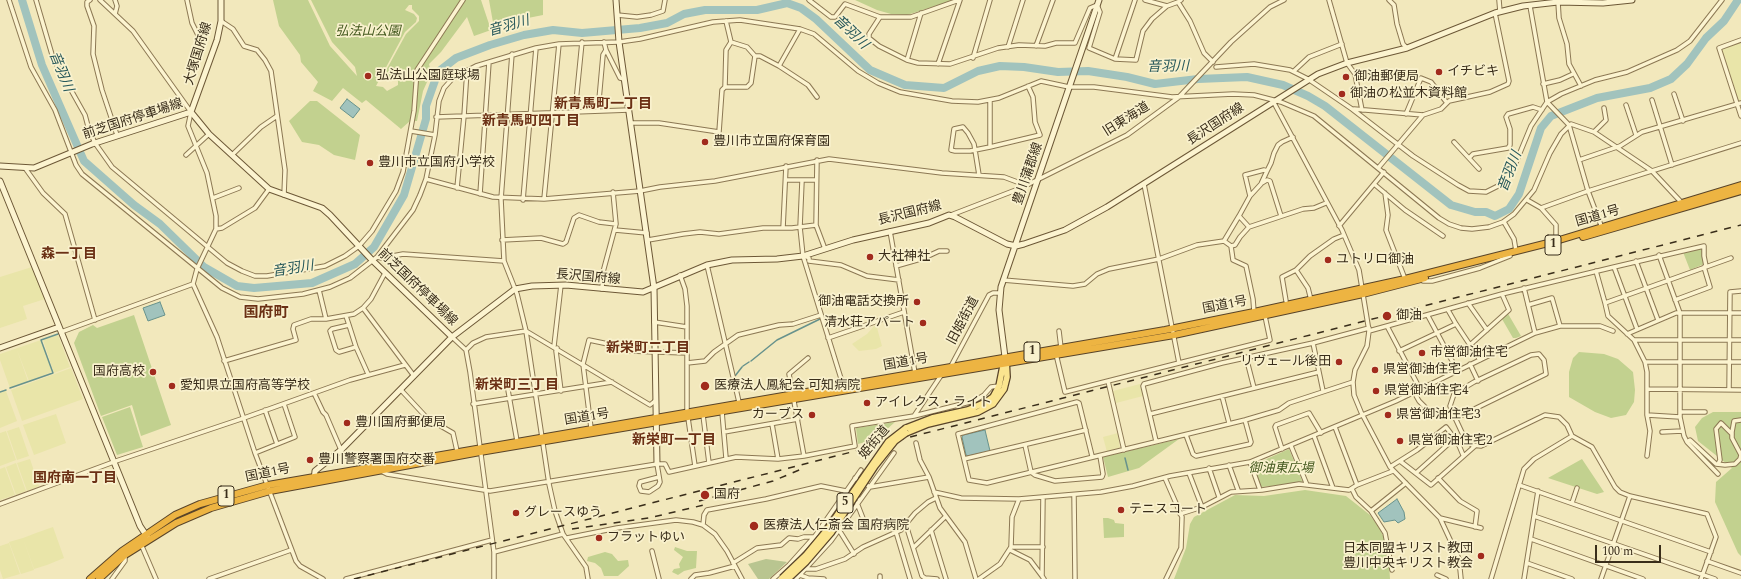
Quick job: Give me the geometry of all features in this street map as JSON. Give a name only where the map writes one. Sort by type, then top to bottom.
[{"type":"highway","name":"国道1号","points":[[687,415],[702,415],[722,412],[843,385],[951,366],[1056,354],[1174,335],[1265,316],[1556,241],[1683,204],[1741,185]]},
{"type":"highway","name":"国道1号","points":[[314,479],[380,470],[480,450],[657,421],[739,402],[794,396],[943,374],[1061,348],[1416,281],[1603,232],[1741,191]]},
{"type":"highway","name":"国道1号","points":[[90,579],[122,551],[147,536],[190,516],[269,488],[457,451],[480,450],[517,441],[543,439],[591,428],[657,421]]},
{"type":"highway","name":"国道1号","points":[[99,579],[125,555],[141,544],[147,536]]},
{"type":"main road","name":"大塚国府線","points":[[191,112],[221,21],[221,0]]},
{"type":"main road","points":[[616,0],[624,79],[654,288],[657,464]]},
{"type":"main road","name":"長沢国府線","points":[[314,479],[315,471],[341,450],[452,337],[515,289],[532,286],[561,286],[633,293],[643,292],[707,264],[732,260],[777,259],[802,256],[853,240],[890,230],[929,223],[952,215],[1007,244],[1016,246],[1065,230],[1107,207],[1307,79],[1347,63],[1407,48],[1497,12],[1523,6],[1558,2],[1603,3],[1632,0]]},
{"type":"main road","name":"豊川蒲郡線","points":[[1005,361],[999,310],[999,293],[1098,2]]},
{"type":"main road","name":"前芝国府停車場線","points":[[0,166],[34,168],[94,143],[191,112],[209,134],[269,189],[322,208],[341,225],[372,260],[452,337]]},
{"type":"main road","points":[[0,181],[140,526],[147,536]]},
{"type":"main road","points":[[0,348],[60,329]]},
{"type":"main road","points":[[995,398],[1005,361]]},
{"type":"main road","points":[[995,398],[1004,389],[1005,361]]},
{"type":"main road","name":"姫街道","points":[[784,579],[826,531],[871,464],[897,433],[932,418],[974,408],[995,398]]},
{"type":"street","points":[[9,0],[31,67],[55,110],[76,165],[86,178],[222,288],[240,297],[258,300],[330,287],[350,278],[377,257],[413,210],[426,179],[438,101],[444,88],[453,78],[467,70],[489,62],[536,48],[582,42],[620,42],[640,39],[713,22],[740,20],[800,29],[814,34],[858,71],[878,83],[900,92],[952,101],[978,102],[1000,98],[1041,81],[1180,96],[1233,94],[1254,95],[1275,100],[1298,108],[1314,116],[1379,166],[1384,172],[1449,224],[1472,229],[1504,222],[1527,200],[1534,190],[1554,146],[1568,124]]},
{"type":"street","points":[[36,0],[53,58],[85,115],[94,143],[112,167],[207,248],[227,263],[255,276],[267,276],[324,266],[360,247],[372,232],[396,191],[403,172],[413,131],[417,89],[417,70],[463,0]]},
{"type":"street","points":[[90,0],[87,2],[87,6],[94,26],[93,54],[104,97],[117,135]]},
{"type":"street","points":[[100,0],[132,31],[191,112],[188,126],[207,173],[213,198],[216,229],[198,268],[193,284],[217,337],[255,453],[291,550],[300,566],[323,579]]},
{"type":"street","points":[[114,0],[117,6],[115,14]]},
{"type":"street","points":[[187,0],[192,23],[198,36]]},
{"type":"street","points":[[617,16],[637,17],[651,15],[663,11],[665,0]]},
{"type":"street","points":[[809,0],[831,17],[834,17],[845,4],[880,17],[904,17],[959,0]]},
{"type":"street","points":[[938,64],[959,0]]},
{"type":"street","points":[[972,58],[990,0]]},
{"type":"street","points":[[1008,47],[1023,0]]},
{"type":"street","points":[[1036,46],[1053,0]]},
{"type":"street","points":[[1115,59],[1135,0]]},
{"type":"street","points":[[1145,0],[1167,6]]},
{"type":"street","name":"旧東海道","points":[[952,215],[1021,188],[1127,135],[1180,96],[1202,71],[1264,13],[1277,2],[1284,0]]},
{"type":"street","points":[[1329,0],[1347,63],[1355,74],[1362,110]]},
{"type":"street","points":[[1389,0],[1394,5],[1396,24],[1403,44],[1407,48]]},
{"type":"street","points":[[1352,109],[1424,115],[1441,109],[1448,102],[1490,92],[1508,84],[1509,81],[1497,12],[1499,0]]},
{"type":"street","points":[[1523,0],[1523,6]]},
{"type":"street","points":[[1216,67],[1254,64],[1280,67],[1294,72],[1352,109],[1398,146],[1458,185],[1469,191],[1486,192],[1498,186],[1512,172],[1531,126],[1549,103],[1561,94],[1595,80],[1627,72],[1677,50],[1690,41],[1722,0]]},
{"type":"street","points":[[880,17],[869,34],[869,38],[879,46],[907,60],[918,63],[950,64],[1019,45],[1036,46],[1075,43],[1090,8],[1098,2],[1100,12],[1089,48],[1115,59],[1136,60],[1143,31],[1152,19],[1167,6],[1179,1],[1190,21],[1204,53],[1213,62]]},
{"type":"street","points":[[1558,2],[1559,18],[1567,44],[1569,64],[1573,74],[1582,86]]},
{"type":"street","points":[[1530,6],[1544,84],[1549,103],[1568,124],[1588,191],[1602,228]]},
{"type":"street","points":[[907,60],[921,13]]},
{"type":"street","points":[[221,21],[232,29],[244,46],[257,50],[271,71],[284,170],[284,195]]},
{"type":"street","points":[[631,123],[659,123],[719,132],[722,90],[725,87],[726,50],[731,42],[726,21]]},
{"type":"street","points":[[779,66],[800,29]]},
{"type":"street","points":[[1741,40],[1719,48],[1739,104],[1741,116]]},
{"type":"street","points":[[575,112],[582,42]]},
{"type":"street","points":[[604,42],[606,50],[620,78],[624,79]]},
{"type":"street","points":[[731,42],[747,47],[755,56],[760,56],[779,66],[808,85],[817,97]]},
{"type":"street","points":[[544,199],[559,44]]},
{"type":"street","points":[[1294,72],[1309,57],[1342,44]]},
{"type":"street","points":[[523,200],[536,48]]},
{"type":"street","points":[[598,111],[603,55],[606,50]]},
{"type":"street","points":[[512,54],[509,115],[501,199],[504,261],[515,289],[526,331],[549,482],[555,511],[563,534],[586,567],[588,579]]},
{"type":"street","points":[[725,87],[747,87],[751,83],[755,56]]},
{"type":"street","points":[[480,194],[489,62]]},
{"type":"street","points":[[457,188],[467,70]]},
{"type":"street","points":[[1544,84],[1560,80],[1573,74]]},
{"type":"street","points":[[1406,114],[1421,78],[1431,82],[1448,102]]},
{"type":"street","points":[[979,175],[975,150],[968,133],[963,127],[954,129],[952,150],[975,150],[1040,135],[1035,122],[1033,97],[1028,86]]},
{"type":"street","points":[[1674,94],[1683,121]]},
{"type":"street","points":[[990,100],[991,120],[988,130],[990,147]]},
{"type":"street","points":[[1275,100],[1326,203],[1344,235],[1359,270],[1369,330],[1367,346],[1354,370],[1354,395],[1363,416],[1390,467],[1440,518],[1459,559],[1460,579]]},
{"type":"street","points":[[1652,100],[1672,165]]},
{"type":"street","points":[[1579,160],[1616,147],[1636,134],[1739,104]]},
{"type":"street","points":[[1626,105],[1636,134]]},
{"type":"street","points":[[1469,158],[1474,154],[1508,148],[1510,145],[1510,129],[1506,117],[1508,114],[1533,107],[1542,110]]},
{"type":"street","points":[[1594,132],[1606,120],[1604,108]]},
{"type":"street","points":[[436,117],[629,110]]},
{"type":"street","points":[[1379,166],[1424,115]]},
{"type":"street","points":[[232,155],[262,127],[277,116]]},
{"type":"street","points":[[1568,124],[1594,132],[1652,171],[1683,204]]},
{"type":"street","points":[[413,131],[433,135]]},
{"type":"street","points":[[186,155],[209,134]]},
{"type":"street","points":[[1261,184],[1278,146],[1282,142],[1293,137]]},
{"type":"street","points":[[1454,142],[1479,169]]},
{"type":"street","points":[[1541,208],[1588,191],[1741,143]]},
{"type":"street","points":[[426,179],[501,199],[544,199],[613,192],[640,191],[734,178],[786,166],[829,159],[942,173],[1004,177],[1020,183],[1021,188]]},
{"type":"street","points":[[817,160],[815,180],[816,225],[825,249]]},
{"type":"street","points":[[783,228],[786,166]]},
{"type":"street","points":[[25,168],[43,194],[65,214],[95,320]]},
{"type":"street","points":[[1250,196],[1245,175],[1264,170],[1267,171]]},
{"type":"street","points":[[1339,226],[1384,172]]},
{"type":"street","points":[[786,180],[815,180]]},
{"type":"street","points":[[1224,241],[1240,216],[1250,196],[1267,180],[1270,181],[1281,216]]},
{"type":"street","points":[[802,181],[800,227],[802,256],[843,385]]},
{"type":"street","points":[[1144,184],[1179,363]]},
{"type":"street","points":[[1374,184],[1428,227],[1443,236]]},
{"type":"street","points":[[213,198],[239,188]]},
{"type":"street","points":[[216,229],[222,228],[255,208],[269,189]]},
{"type":"street","points":[[602,289],[603,272],[616,224],[613,192]]},
{"type":"street","points":[[1385,193],[1388,215],[1386,230],[1405,279]]},
{"type":"street","points":[[1527,200],[1541,208],[1550,216],[1556,225],[1556,241]]},
{"type":"street","points":[[1231,246],[1235,245],[1249,227],[1303,209],[1314,208],[1326,203]]},
{"type":"street","points":[[502,240],[541,238],[563,244],[566,242],[574,218],[579,215],[599,222],[616,224]]},
{"type":"street","points":[[1240,216],[1249,227]]},
{"type":"street","points":[[1504,222],[1514,239],[1516,251]]},
{"type":"street","points":[[648,240],[700,232],[719,234],[763,228],[816,225]]},
{"type":"street","points":[[615,230],[647,233]]},
{"type":"street","points":[[890,230],[914,373]]},
{"type":"street","points":[[1286,301],[1282,277],[1296,270],[1310,256],[1334,239],[1344,235]]},
{"type":"street","points":[[1003,280],[1073,286],[1086,284],[1098,274],[1109,269],[1159,259],[1197,245],[1224,241],[1231,246],[1233,260],[1246,266],[1253,299],[1254,312]]},
{"type":"street","points":[[1156,441],[1143,386],[1144,384],[1246,357],[1428,316],[1468,303],[1524,288],[1704,246],[1705,266],[1710,287],[1675,300]]},
{"type":"street","points":[[896,266],[924,258],[939,251],[947,250]]},
{"type":"street","points":[[377,257],[382,258],[403,254],[504,261]]},
{"type":"street","points":[[802,256],[808,258],[809,261],[841,266],[866,276],[899,280]]},
{"type":"street","points":[[1659,256],[1680,313],[1680,417],[1682,431],[1687,442],[1718,474]]},
{"type":"street","points":[[1605,303],[1730,258]]},
{"type":"street","points":[[1636,261],[1658,320]]},
{"type":"street","points":[[707,264],[739,402]]},
{"type":"street","points":[[1614,267],[1637,329]]},
{"type":"street","points":[[1296,270],[1308,288],[1311,300]]},
{"type":"street","points":[[1596,271],[1608,316],[1634,340],[1645,362],[1647,372],[1647,415],[1650,431],[1647,456]]},
{"type":"street","points":[[224,361],[296,340],[293,329],[294,325],[311,319],[326,319],[354,314],[363,308],[371,299],[386,273]]},
{"type":"street","points":[[680,275],[685,289],[687,327],[687,415],[695,466]]},
{"type":"street","points":[[60,329],[95,320],[193,284]]},
{"type":"street","points":[[561,286],[556,347],[561,391]]},
{"type":"street","points":[[1524,288],[1534,333]]},
{"type":"street","points":[[319,290],[326,319]]},
{"type":"street","points":[[1729,390],[1730,292],[1741,291]]},
{"type":"street","name":"旧姫街道","points":[[951,366],[989,295],[993,292],[999,293]]},
{"type":"street","points":[[1470,345],[1508,310],[1502,294]]},
{"type":"street","points":[[1528,304],[1552,298],[1560,326]]},
{"type":"street","points":[[1468,303],[1487,330]]},
{"type":"street","points":[[363,308],[414,376]]},
{"type":"street","points":[[1448,310],[1480,360]]},
{"type":"street","points":[[828,338],[904,312]]},
{"type":"street","points":[[1627,334],[1671,314],[1741,313]]},
{"type":"street","points":[[687,363],[705,361],[738,335],[779,324],[793,324],[821,315]]},
{"type":"street","points":[[346,316],[356,348],[368,374]]},
{"type":"street","points":[[1056,354],[1065,392],[1270,340],[1265,316]]},
{"type":"street","points":[[1428,316],[1457,370]]},
{"type":"street","points":[[654,322],[687,327]]},
{"type":"street","points":[[1399,351],[1456,324]]},
{"type":"street","points":[[349,325],[332,329],[330,331],[336,350],[339,352],[356,348]]},
{"type":"street","points":[[1387,326],[1420,389]]},
{"type":"street","points":[[934,492],[961,498],[1019,499],[1074,495],[1113,490],[1209,468],[1250,462],[1363,416],[1534,333],[1560,326],[1596,326],[1612,331]]},
{"type":"street","points":[[466,350],[474,343],[486,337],[526,331],[556,347],[650,405],[656,400]]},
{"type":"street","points":[[1059,331],[1061,348]]},
{"type":"street","points":[[452,337],[457,339],[466,350],[494,552],[494,579]]},
{"type":"street","points":[[591,428],[583,364],[589,340],[606,343],[630,351],[687,353]]},
{"type":"street","points":[[1634,340],[1741,340]]},
{"type":"street","points":[[1313,343],[1323,391]]},
{"type":"street","points":[[1456,418],[1546,374],[1544,362],[1539,354],[1533,354],[1458,390],[1453,395],[1450,406],[1464,437],[1475,446]]},
{"type":"street","points":[[1246,357],[1254,388]]},
{"type":"street","points":[[804,456],[789,374],[808,358]]},
{"type":"street","points":[[1645,362],[1741,362]]},
{"type":"street","points":[[1470,364],[1478,381]]},
{"type":"street","points":[[0,504],[368,374],[405,365]]},
{"type":"street","points":[[1150,414],[1319,372]]},
{"type":"street","points":[[914,416],[943,374]]},
{"type":"street","points":[[1108,381],[1124,450]]},
{"type":"street","points":[[473,404],[612,382]]},
{"type":"street","points":[[1092,456],[1079,403],[1077,402],[958,434],[969,480],[987,483],[1092,456],[1100,456],[1244,420],[1279,410],[1289,403],[1353,382]]},
{"type":"street","points":[[380,470],[387,474],[486,492],[657,464],[666,464],[669,472],[726,458],[778,459],[804,456],[855,446],[852,426],[914,416],[974,402],[984,396],[991,387],[999,386]]},
{"type":"street","points":[[1647,389],[1741,390]]},
{"type":"street","points":[[401,390],[427,418],[453,433],[457,451]]},
{"type":"street","points":[[508,390],[517,441]]},
{"type":"street","points":[[1414,392],[1419,401],[1425,407]]},
{"type":"street","points":[[314,393],[326,415],[341,450]]},
{"type":"street","points":[[1222,396],[1229,423]]},
{"type":"street","points":[[255,453],[295,437],[284,404]]},
{"type":"street","points":[[265,410],[277,444]]},
{"type":"street","points":[[722,412],[726,458]]},
{"type":"street","points":[[1680,412],[1705,412]]},
{"type":"street","points":[[1282,449],[1275,426],[1276,425],[1309,413],[1322,433]]},
{"type":"street","points":[[1400,461],[1431,485],[1475,446],[1484,445],[1549,414],[1561,418],[1572,436],[1592,447],[1615,487],[1620,492],[1630,496],[1706,513],[1716,537],[1702,577]]},
{"type":"street","points":[[702,415],[709,463]]},
{"type":"street","points":[[1647,415],[1680,417]]},
{"type":"street","points":[[724,432],[798,419]]},
{"type":"street","points":[[1186,435],[1193,454],[1196,456],[1250,444],[1251,442],[1244,420]]},
{"type":"street","points":[[1732,434],[1734,421],[1741,420]]},
{"type":"street","points":[[1687,442],[1690,440],[1713,462],[1718,464],[1733,465],[1740,459],[1740,452],[1732,434],[1721,423],[1716,428],[1720,460],[1718,464]]},
{"type":"street","points":[[772,424],[778,459]]},
{"type":"street","points":[[1334,427],[1357,485]]},
{"type":"street","points":[[1390,467],[1417,450],[1446,427],[1455,438],[1464,455]]},
{"type":"street","points":[[964,459],[1086,430]]},
{"type":"street","points":[[1662,432],[1682,431]]},
{"type":"street","points":[[1314,436],[1333,488]]},
{"type":"street","points":[[1491,579],[1523,471],[1529,463],[1572,436]]},
{"type":"street","points":[[1416,473],[1455,438]]},
{"type":"street","points":[[916,443],[920,460],[945,517],[965,542],[976,579]]},
{"type":"street","points":[[1025,444],[1032,472],[1035,475],[1060,482],[1102,477],[1103,474],[1100,456]]},
{"type":"street","points":[[1291,446],[1308,485]]},
{"type":"street","points":[[796,579],[807,569],[840,530],[868,486],[894,453]]},
{"type":"street","points":[[1250,462],[1260,490]]},
{"type":"street","points":[[657,464],[660,482],[658,486],[649,492],[641,491],[639,486],[640,482],[659,477]]},
{"type":"street","points":[[1229,465],[1238,490]]},
{"type":"street","points":[[1209,468],[1219,497]]},
{"type":"street","points":[[773,579],[789,565],[815,536],[861,470]]},
{"type":"street","points":[[1180,514],[1238,490],[1260,490],[1299,484],[1349,490],[1357,485],[1393,471]]},
{"type":"street","points":[[1189,473],[1202,506]]},
{"type":"street","points":[[855,478],[868,486],[929,478]]},
{"type":"street","points":[[1165,478],[1180,514],[1180,548],[1166,579]]},
{"type":"street","points":[[1438,478],[1460,501],[1477,511],[1475,527]]},
{"type":"street","points":[[1371,510],[1406,483]]},
{"type":"street","points":[[1519,485],[1711,552]]},
{"type":"street","points":[[703,525],[704,515],[707,510],[766,499],[821,486],[846,491],[858,502],[864,521]]},
{"type":"street","points":[[1572,503],[1577,488]]},
{"type":"street","points":[[1352,489],[1356,497],[1371,510],[1385,533],[1392,570]]},
{"type":"street","points":[[1524,579],[1538,492]]},
{"type":"street","points":[[1074,495],[1075,579]]},
{"type":"street","points":[[1601,579],[1630,496]]},
{"type":"street","points":[[1043,577],[1044,497]]},
{"type":"street","points":[[807,569],[816,569],[836,563],[854,554],[863,547],[896,532],[906,525],[915,513],[928,502],[936,498]]},
{"type":"street","points":[[979,579],[1000,564],[1010,549],[1012,517],[1019,499]]},
{"type":"street","points":[[1534,516],[1614,543],[1702,577],[1715,579]]},
{"type":"street","points":[[914,547],[945,517]]},
{"type":"street","points":[[1440,518],[1481,528]]},
{"type":"street","points":[[567,538],[617,528],[676,520],[687,520],[703,525],[720,540],[742,579]]},
{"type":"street","points":[[906,525],[922,576],[925,578],[937,579]]},
{"type":"street","points":[[840,530],[854,554]]},
{"type":"street","points":[[931,530],[946,579]]},
{"type":"street","points":[[896,532],[910,579]]},
{"type":"street","points":[[494,552],[563,534]]},
{"type":"street","points":[[691,579],[695,575],[709,573],[734,564],[757,548],[781,545],[789,538],[798,539],[815,536]]},
{"type":"street","points":[[1531,539],[1643,579]]},
{"type":"street","points":[[346,579],[492,540]]},
{"type":"street","points":[[141,544],[156,579]]},
{"type":"street","points":[[1010,549],[1043,547]]},
{"type":"street","points":[[1010,549],[1030,560],[1043,577]]},
{"type":"street","points":[[209,579],[291,550]]},
{"type":"street","points":[[652,551],[659,579]]},
{"type":"street","points":[[112,579],[124,561],[125,555]]},
{"type":"street","points":[[1707,562],[1741,573]]},
{"type":"street","points":[[1527,563],[1572,579]]},
{"type":"street","points":[[800,575],[808,578],[824,579]]},
{"type":"street","points":[[1437,575],[1446,579]]},
{"type":"shaded area","points":[[1741,42],[1741,101],[1738,101],[1721,49]]},
{"type":"shaded area","points":[[32,267],[45,299],[23,306],[27,319],[0,328],[0,277]]},
{"type":"shaded area","points":[[876,324],[882,346],[876,349],[859,351],[852,344],[867,334]]},
{"type":"shaded area","points":[[58,335],[70,367],[54,373],[43,340]]},
{"type":"shaded area","points":[[41,340],[52,372],[29,381],[17,350],[28,381],[10,388],[0,360],[0,354]]},
{"type":"shaded area","points":[[71,368],[83,399],[22,421],[11,390]]},
{"type":"shaded area","points":[[1140,384],[1143,396],[1116,403],[1113,391]]},
{"type":"shaded area","points":[[6,391],[17,421],[0,428],[0,393]]},
{"type":"shaded area","points":[[56,414],[66,443],[34,455],[23,425]]},
{"type":"shaded area","points":[[19,427],[29,456],[17,460],[7,431]]},
{"type":"shaded area","points":[[6,431],[16,460],[0,466],[0,433]]},
{"type":"shaded area","points":[[1118,433],[1120,449],[1107,452],[1103,437]]},
{"type":"shaded area","points":[[30,459],[39,486],[27,491],[17,463]]},
{"type":"shaded area","points":[[16,463],[26,491],[16,495],[6,467]]},
{"type":"shaded area","points":[[5,467],[15,495],[0,500],[0,469]]},
{"type":"shaded area","points":[[53,527],[64,558],[47,565],[36,533]]},
{"type":"shaded area","points":[[36,533],[47,565],[34,569],[23,538]]},
{"type":"shaded area","points":[[23,538],[34,570],[21,574],[9,542]]},
{"type":"shaded area","points":[[9,543],[20,574],[3,579],[0,570],[0,546]]},
{"type":"green space","name":"弘法山公園","points":[[273,0],[308,0],[330,46],[357,76],[355,67],[332,42],[311,0],[481,0],[491,30],[474,36],[467,17],[441,52],[429,64],[431,73],[423,91],[417,121],[410,121],[401,129],[366,100],[362,103],[343,88],[332,101],[313,91],[318,82],[301,62],[300,55],[279,26]],"holes":[[[409,5],[412,5],[412,9],[419,16],[419,21],[406,34],[383,76],[383,80],[395,78],[398,81],[398,85],[387,91],[383,87],[376,86],[405,32],[416,22],[417,18],[414,14],[405,10]]]},
{"type":"green space","points":[[489,0],[543,0],[543,15],[518,20],[494,28]]},
{"type":"green space","points":[[855,0],[954,0],[907,15],[891,14],[877,10]]},
{"type":"green space","points":[[310,101],[317,101],[360,135],[355,160],[334,155],[319,145],[302,142],[289,121]]},
{"type":"green space","points":[[1703,248],[1704,264],[1690,270],[1683,252]]},
{"type":"green space","points":[[1507,312],[1521,336],[1513,338],[1502,319]]},
{"type":"green space","points":[[134,315],[171,425],[141,436],[132,405],[101,416],[74,343],[79,332],[93,325],[97,328]]},
{"type":"green space","points":[[1579,352],[1604,354],[1618,359],[1633,372],[1635,390],[1634,402],[1626,415],[1611,418],[1595,412],[1569,397],[1569,372],[1573,358]]},
{"type":"green space","points":[[130,407],[143,447],[117,455],[102,417]]},
{"type":"green space","points":[[1713,412],[1741,412],[1741,556],[1738,553],[1715,502],[1716,482],[1732,468],[1698,441],[1695,427],[1702,418]]},
{"type":"green space","points":[[895,422],[876,439],[858,444],[856,428]]},
{"type":"green space","points":[[1179,439],[1139,468],[1108,477],[1103,457]]},
{"type":"green space","name":"御油東広場","points":[[1289,449],[1303,483],[1261,487],[1253,465]]},
{"type":"green space","points":[[1582,459],[1604,492],[1597,494],[1548,478]]},
{"type":"green space","points":[[1305,490],[1346,496],[1370,515],[1380,529],[1388,547],[1390,579],[1174,579],[1186,548],[1190,524],[1194,517],[1235,495],[1264,496]]},
{"type":"green space","points":[[1103,518],[1114,520],[1115,523],[1124,524],[1124,537],[1104,538]]},
{"type":"green space","points":[[675,547],[687,551],[697,551],[696,568],[684,571],[678,575],[672,572],[674,569],[680,568],[679,564],[683,557],[674,550]]},
{"type":"green space","points":[[605,552],[612,554],[618,561],[628,560],[629,566],[618,576],[604,576],[601,568],[595,563],[587,561],[588,557]]},
{"type":"green space","points":[[766,559],[787,562],[769,579],[758,579],[748,564]]},
{"type":"water","points":[[347,99],[360,109],[353,118],[340,108]]},
{"type":"water","points":[[160,302],[165,315],[148,321],[143,308]]},
{"type":"water","points":[[985,430],[990,451],[968,456],[966,455],[962,437],[963,435]]},
{"type":"water","points":[[1397,499],[1404,512],[1405,519],[1398,523],[1395,520],[1384,522],[1378,513]]},
{"type":"waterway","name":"音羽川","points":[[22,0],[42,65],[84,161],[134,205],[160,224],[204,267],[237,286],[254,288],[312,283],[355,264],[374,247],[404,195],[426,119],[426,106],[438,72],[456,58],[490,45],[524,35],[553,30],[582,33],[640,28],[667,23],[684,14],[705,10],[757,10],[787,3],[801,8],[816,19],[870,70],[905,85],[944,88],[978,71],[1000,66],[1024,67],[1058,72],[1088,71],[1127,77],[1155,84],[1198,79],[1247,77],[1283,85],[1308,96],[1325,106],[1451,205],[1475,212],[1486,212],[1495,216],[1509,209],[1519,194],[1541,128],[1551,116],[1597,98],[1650,88],[1671,79],[1687,64],[1706,38],[1724,21],[1738,0]]},
{"type":"waterway","points":[[751,361],[777,340],[820,319]]},
{"type":"waterway","points":[[10,388],[53,373],[41,340],[58,334]]},
{"type":"waterway","points":[[743,366],[749,362]]},
{"type":"waterway","points":[[735,376],[742,367]]},
{"type":"waterway","points":[[0,392],[6,390]]},
{"type":"waterway","points":[[1125,458],[1128,470]]},
{"type":"railway","points":[[354,579],[1741,225]]},
{"type":"railway","points":[[699,501],[773,481],[804,468]]},
{"type":"railway","points":[[572,529],[649,518],[708,504]]},
{"type":"place","name":"イチビキ","points":[[1439,72]]},
{"type":"place","name":"弘法山公園庭球場","points":[[368,76]]},
{"type":"place","name":"御油郵便局","points":[[1346,77]]},
{"type":"place","name":"御油の松並木資料館","points":[[1342,94]]},
{"type":"place","name":"豊川市立国府保育園","points":[[705,142]]},
{"type":"place","name":"豊川市立国府小学校","points":[[370,163]]},
{"type":"place","name":"大社神社","points":[[870,257]]},
{"type":"place","name":"ユトリロ御油","points":[[1328,260]]},
{"type":"place","name":"御油電話交換所","points":[[917,302]]},
{"type":"place","name":"御油","points":[[1387,316]]},
{"type":"place","name":"清水荘アパート","points":[[923,323]]},
{"type":"place","name":"市営御油住宅","points":[[1422,353]]},
{"type":"place","name":"リヴェール後田","points":[[1339,362]]},
{"type":"place","name":"県営御油住宅","points":[[1375,370]]},
{"type":"place","name":"国府高校","points":[[153,372]]},
{"type":"place","name":"愛知県立国府高等学校","points":[[172,386]]},
{"type":"place","name":"医療法人鳳紀会 可知病院","points":[[705,386]]},
{"type":"place","name":"県営御油住宅4","points":[[1376,391]]},
{"type":"place","name":"アイレクス・ライト","points":[[867,403]]},
{"type":"place","name":"カーブス","points":[[812,415]]},
{"type":"place","name":"県営御油住宅3","points":[[1388,415]]},
{"type":"place","name":"豊川国府郵便局","points":[[347,423]]},
{"type":"place","name":"県営御油住宅2","points":[[1400,441]]},
{"type":"place","name":"豊川警察署国府交番","points":[[310,460]]},
{"type":"place","name":"国府","points":[[705,495]]},
{"type":"place","name":"テニスコート","points":[[1121,510]]},
{"type":"place","name":"グレースゆう","points":[[516,513]]},
{"type":"place","name":"医療法人仁斎会 国府病院","points":[[754,526]]},
{"type":"place","name":"フラットゆい","points":[[599,538]]},
{"type":"place","name":"日本同盟キリスト教団 豊川中央キリスト教会","points":[[1481,556]]},
{"type":"district","name":"新青馬町一丁目","points":[[603,105]]},
{"type":"district","name":"新青馬町四丁目","points":[[531,122]]},
{"type":"district","name":"森一丁目","points":[[69,255]]},
{"type":"district","name":"国府町","points":[[266,314]]},
{"type":"district","name":"新栄町二丁目","points":[[648,349]]},
{"type":"district","name":"新栄町三丁目","points":[[517,386]]},
{"type":"district","name":"新栄町一丁目","points":[[674,441]]},
{"type":"district","name":"国府南一丁目","points":[[75,479]]}]
